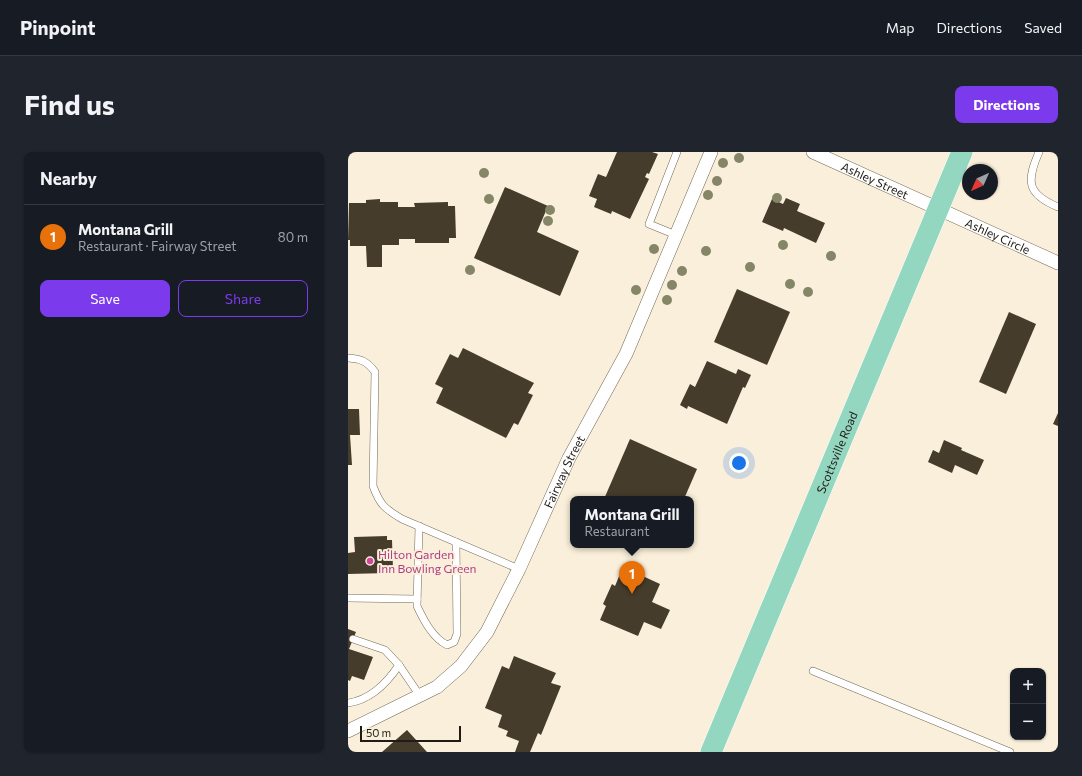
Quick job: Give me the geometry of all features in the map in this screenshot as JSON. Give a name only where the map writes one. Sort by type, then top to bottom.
[{"type":"main road","name":"Scottsville Road","points":[[711,752],[962,152]]},
{"type":"street","name":"Fairway Street","points":[[348,731],[437,687],[461,666],[475,649],[498,613],[569,458],[626,354],[711,152]]},
{"type":"street","name":"Ashley Street","points":[[813,152],[938,209]]},
{"type":"street","name":"Ashley Circle","points":[[938,209],[1058,263]]},
{"type":"lane","points":[[676,235],[649,224],[677,152]]},
{"type":"lane","points":[[1039,152],[1031,169],[1030,183],[1038,196],[1058,207]]},
{"type":"lane","points":[[348,358],[358,358],[368,362],[375,372],[373,486],[378,501],[386,510],[419,526],[519,569]]},
{"type":"lane","points":[[419,526],[417,606],[422,618],[439,641],[448,645],[454,642],[456,634],[456,542]]},
{"type":"lane","points":[[348,598],[417,599]]},
{"type":"lane","points":[[353,639],[385,650],[399,665],[420,696]]},
{"type":"lane","points":[[348,703],[356,702],[374,692],[388,680],[399,665]]},
{"type":"lane","points":[[813,670],[1010,752]]},
{"type":"building","points":[[617,152],[652,152],[658,154],[649,174],[647,173],[645,177],[649,179],[630,219],[612,211],[611,214],[594,207],[597,199],[589,196],[598,174],[606,177]]},
{"type":"building","points":[[505,187],[548,206],[537,232],[579,251],[560,296],[474,258]]},
{"type":"building","points":[[786,198],[800,204],[797,211],[825,223],[816,243],[784,228],[783,231],[762,222],[772,199],[783,204]]},
{"type":"building","points":[[380,199],[380,202],[398,202],[398,207],[415,207],[414,203],[448,202],[448,206],[455,206],[456,238],[449,238],[449,243],[415,243],[415,239],[399,239],[399,245],[382,245],[382,267],[367,267],[366,246],[350,246],[350,240],[348,240],[349,203],[366,203],[366,200]]},
{"type":"building","points":[[737,289],[790,312],[767,365],[714,342]]},
{"type":"building","points":[[1009,312],[1036,324],[1006,394],[979,382]]},
{"type":"building","points":[[463,348],[534,383],[528,393],[533,395],[518,425],[514,423],[506,438],[436,403],[443,388],[435,384],[450,354],[458,358]]},
{"type":"building","points":[[707,361],[736,374],[738,369],[751,375],[745,388],[743,387],[727,424],[688,406],[687,409],[680,405],[690,384],[695,387]]},
{"type":"building","points":[[348,409],[359,409],[360,435],[350,435],[352,465],[348,465]]},
{"type":"building","points":[[1058,413],[1058,426],[1053,424]]},
{"type":"building","points":[[630,439],[697,469],[685,496],[605,496]]},
{"type":"building","points":[[944,440],[962,448],[961,450],[984,460],[977,475],[955,465],[952,473],[928,462],[933,450],[939,453]]},
{"type":"building","name":"Hilton Garden Inn Bowling Green","points":[[387,536],[387,540],[392,540],[393,569],[387,570],[388,573],[348,574],[348,553],[355,552],[354,537]]},
{"type":"building","points":[[623,567],[660,584],[652,602],[670,610],[661,629],[644,622],[638,636],[600,620],[606,606],[603,604],[612,584],[615,586]]},
{"type":"building","points":[[348,629],[356,632],[349,649],[373,657],[364,680],[352,676],[350,681],[348,680]]},
{"type":"building","points":[[514,656],[556,673],[551,683],[561,686],[541,735],[538,733],[530,752],[515,752],[519,741],[506,736],[508,731],[498,727],[502,715],[485,708],[502,666],[509,669]]},
{"type":"building","points":[[407,730],[427,752],[382,752]]},
{"type":"place","name":"Hilton Garden Inn Bowling Green","points":[[370,561]]},
{"type":"place","name":"Montana Grill","points":[[632,594]]}]
